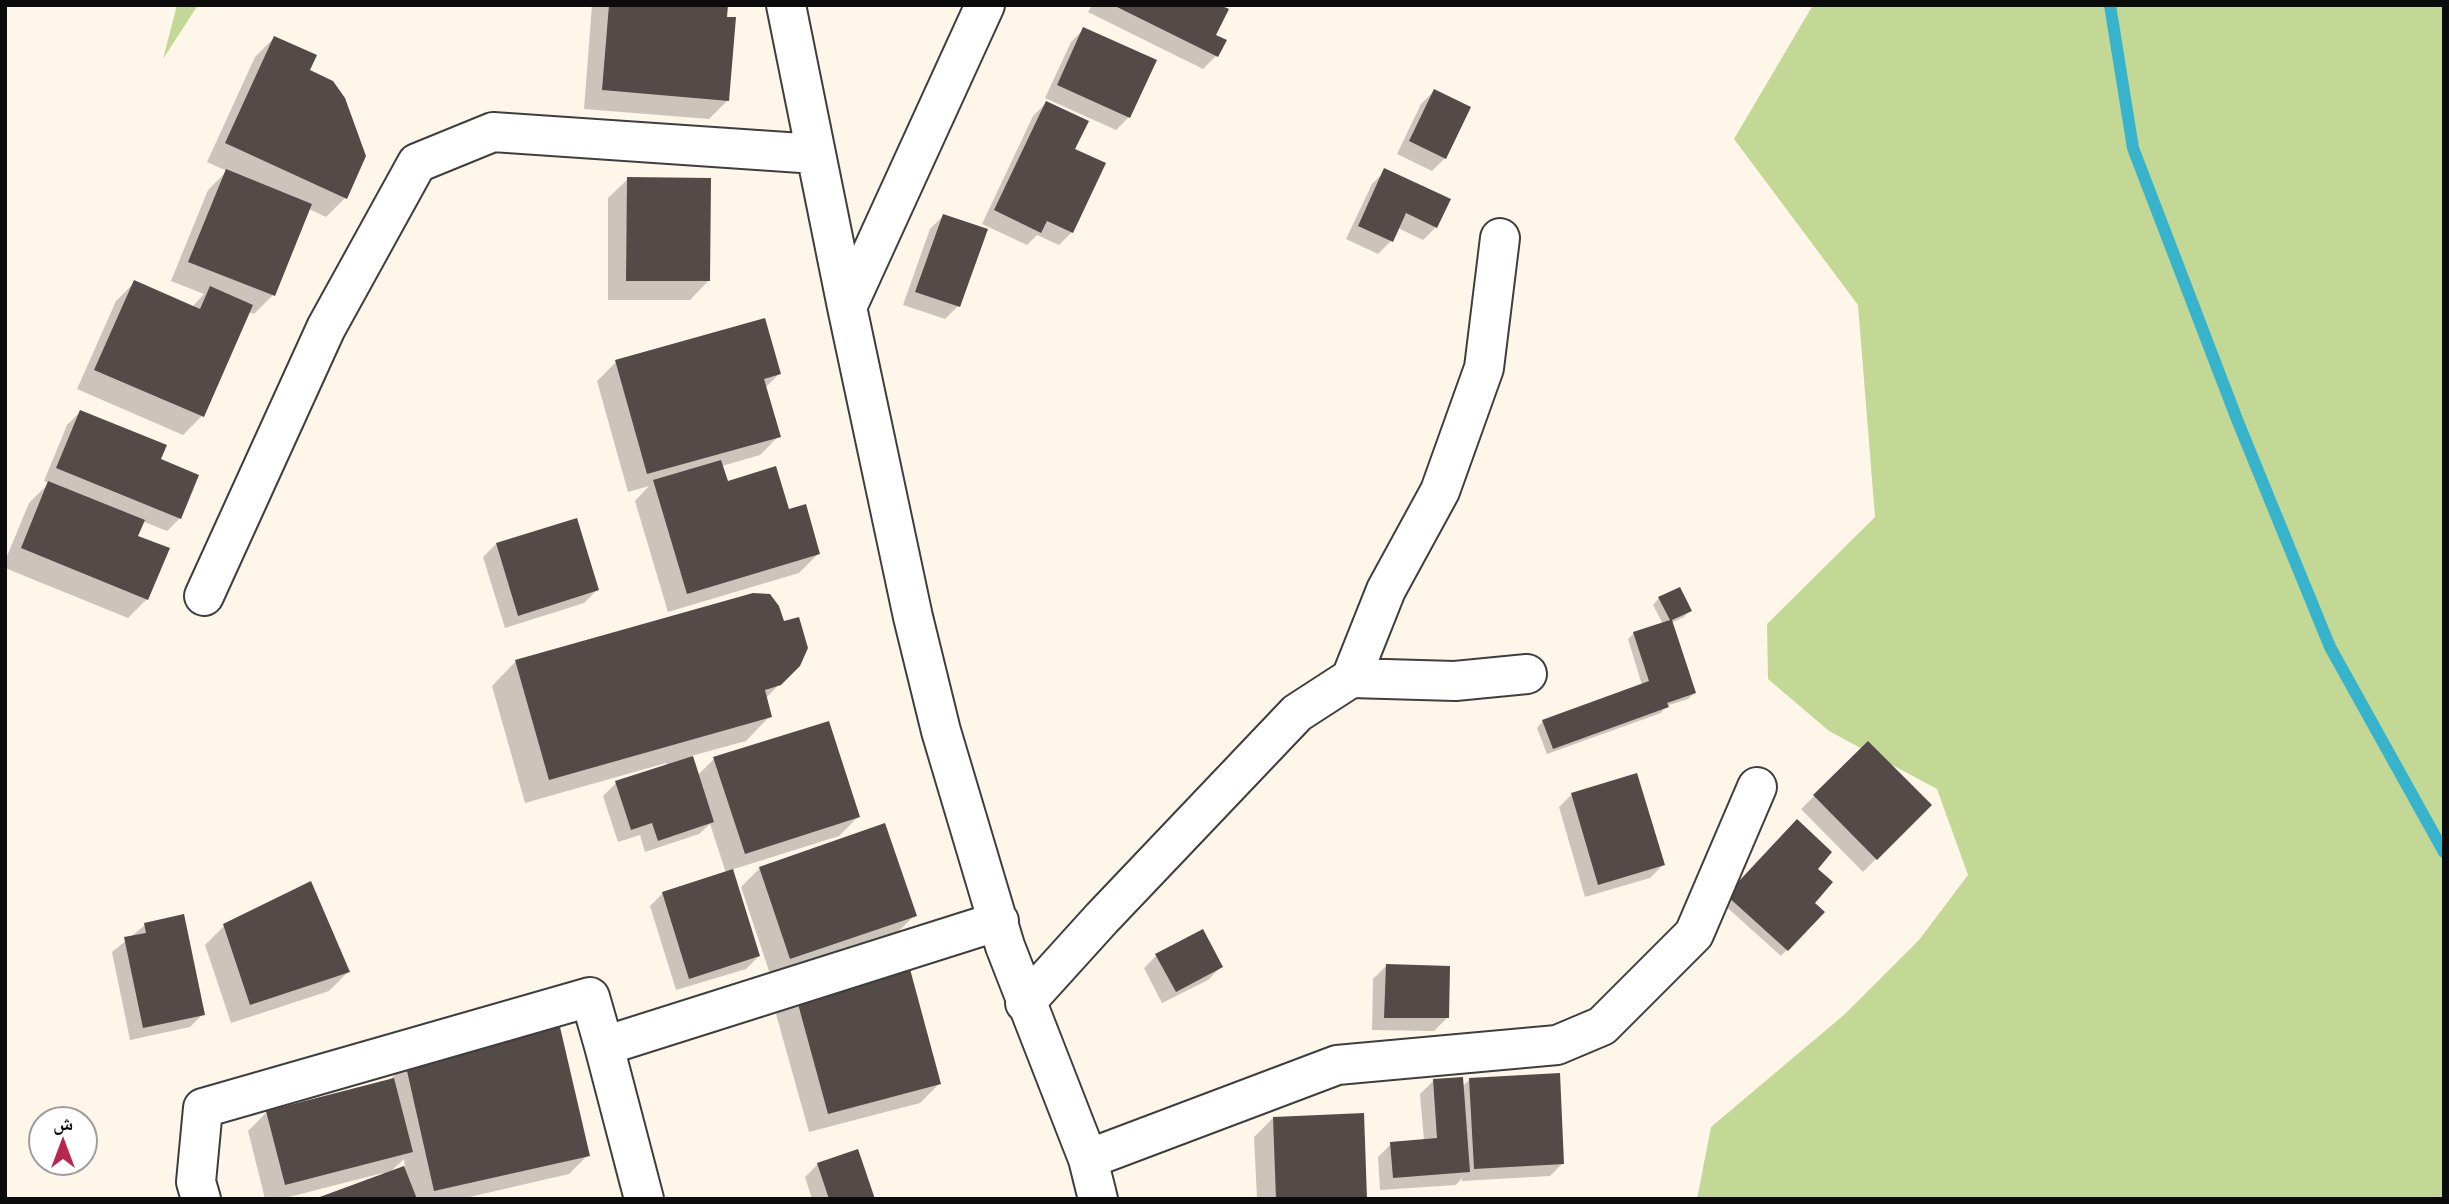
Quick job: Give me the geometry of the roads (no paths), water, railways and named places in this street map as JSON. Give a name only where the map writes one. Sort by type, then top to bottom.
[{"type":"street","points":[[786,5],[912,617],[941,732],[1005,946],[1088,1158],[1098,1199]]},
{"type":"street","points":[[847,307],[985,5]]},
{"type":"street","points":[[204,596],[326,328],[417,163],[493,132],[816,154]]},
{"type":"street","points":[[1351,678],[1386,590],[1440,491],[1485,368],[1500,238]]},
{"type":"street","points":[[1026,1003],[1102,918],[1297,713],[1351,678],[1455,681],[1527,674]]},
{"type":"street","points":[[1088,1158],[1337,1065],[1557,1045],[1602,1026],[1695,934],[1757,787]]},
{"type":"street","points":[[604,1046],[999,921]]},
{"type":"street","points":[[201,1199],[196,1182],[203,1108],[590,997],[644,1199]]},
{"type":"waterway","points":[[2110,5],[2133,148],[2238,422],[2330,647],[2444,852]]}]
